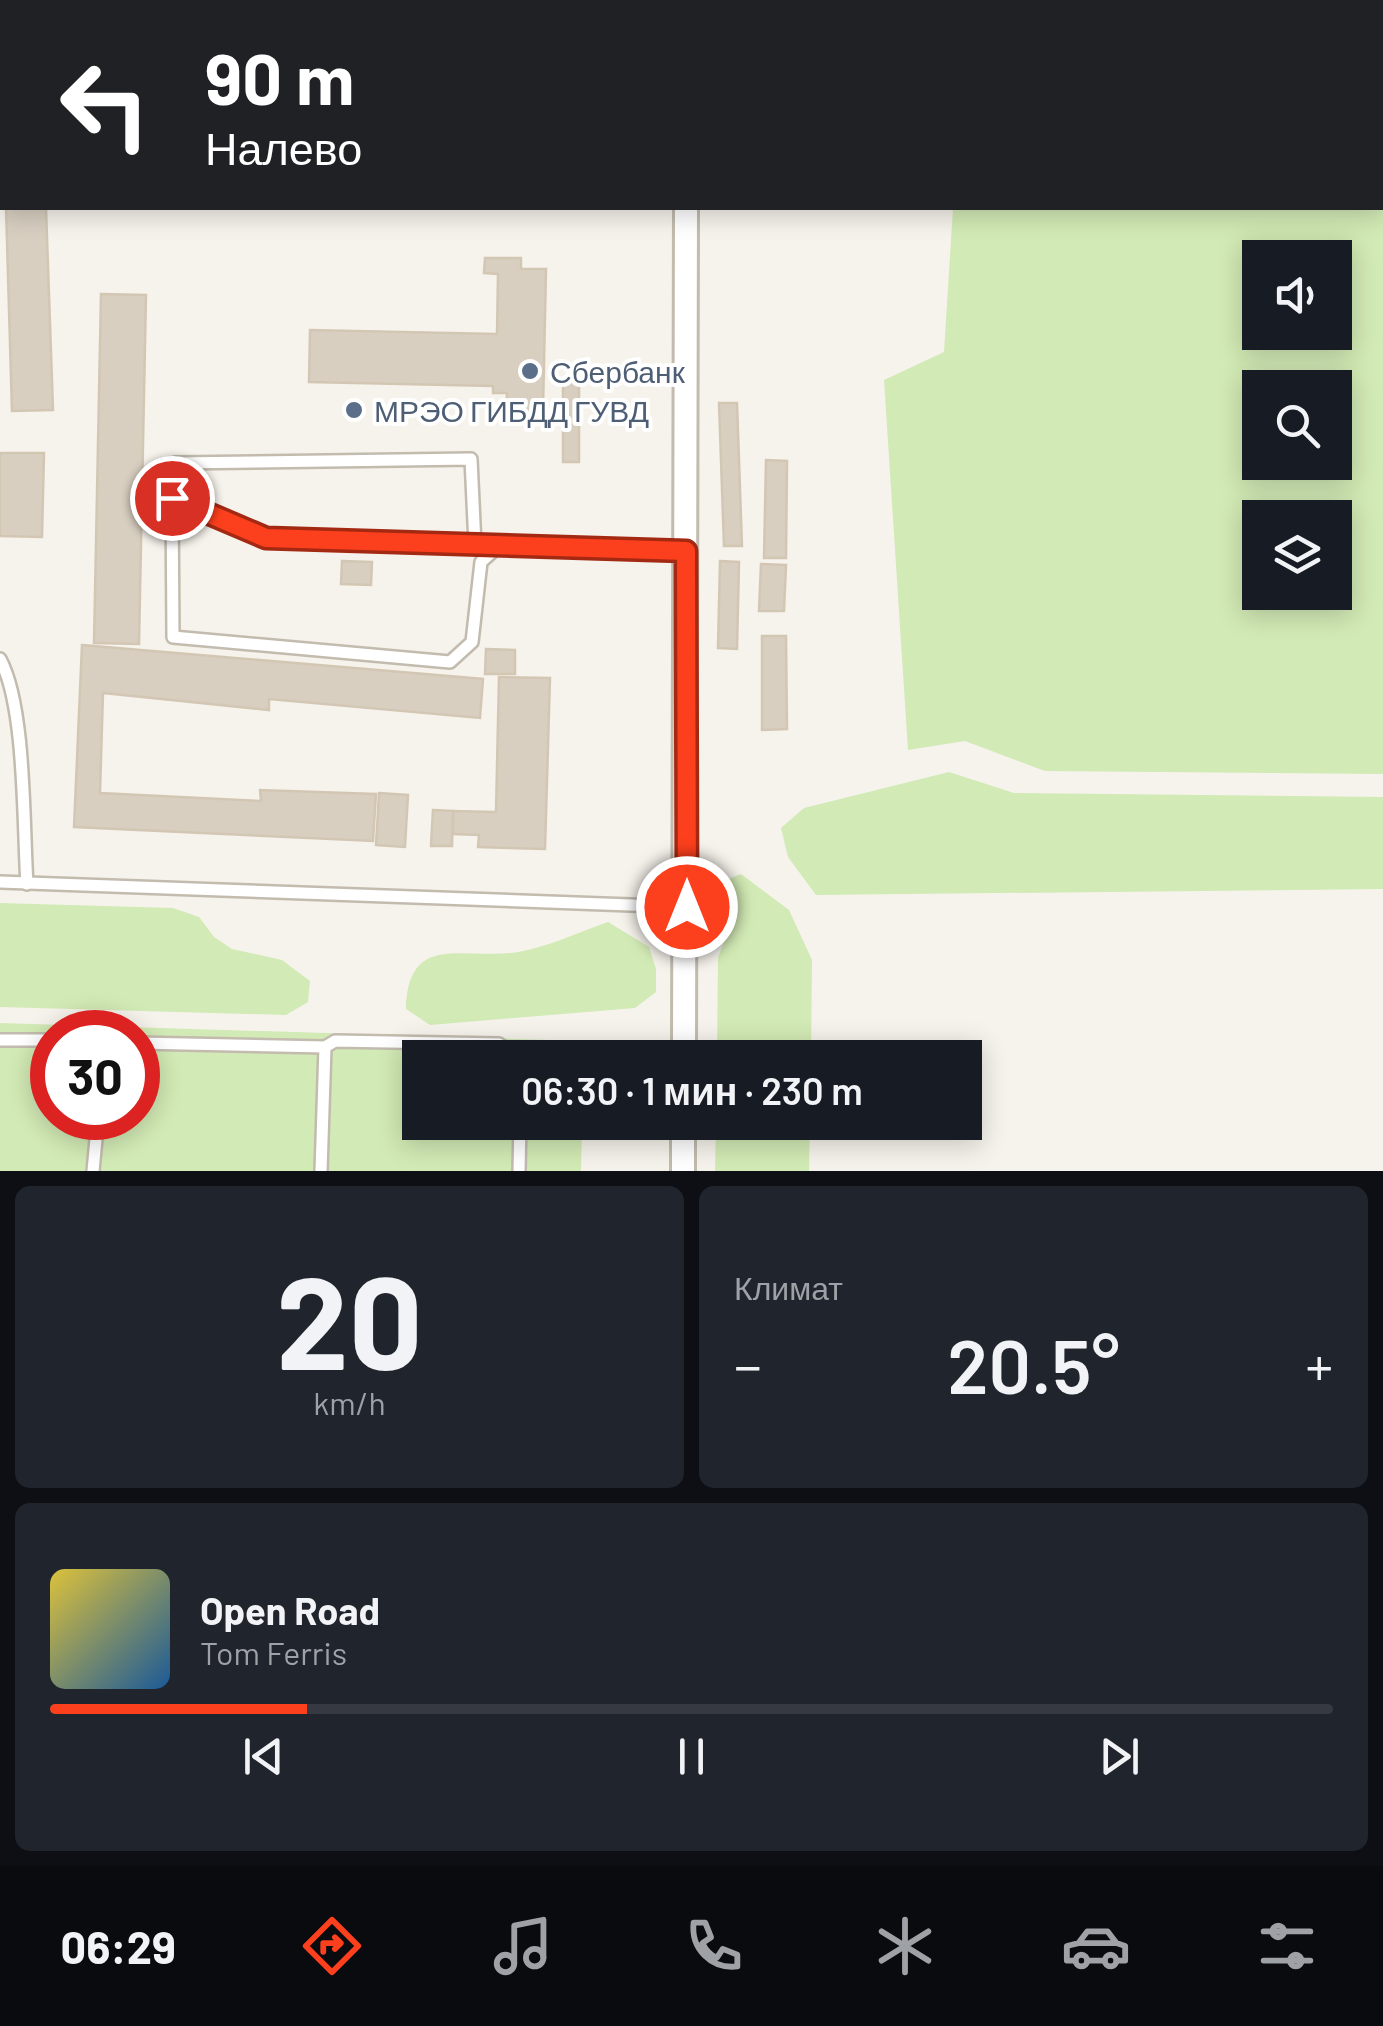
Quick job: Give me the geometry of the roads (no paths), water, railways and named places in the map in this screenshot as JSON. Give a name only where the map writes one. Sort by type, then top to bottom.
[{"type":"street","points":[[684,1040],[686,210]]},
{"type":"street","points":[[682,1171],[683,1140]]},
{"type":"lane","points":[[475,544],[470,459],[174,463],[172,637],[450,662],[472,642],[481,562],[500,546]]},
{"type":"lane","points":[[172,498],[266,538],[686,551]]},
{"type":"lane","points":[[0,660],[7,672],[16,729],[27,884]]},
{"type":"lane","points":[[0,882],[687,907]]},
{"type":"lane","points":[[0,1040],[30,1040]]},
{"type":"lane","points":[[160,1043],[324,1047],[334,1041],[402,1042]]},
{"type":"lane","points":[[321,1171],[324,1047]]},
{"type":"lane","points":[[94,1171],[96,1140]]},
{"type":"lane","points":[[519,1171],[520,1140]]},
{"type":"place","name":"Сбербанк","points":[[530,371]]},
{"type":"place","name":"МРЭО ГИБДД ГУВД","points":[[354,410]]}]
